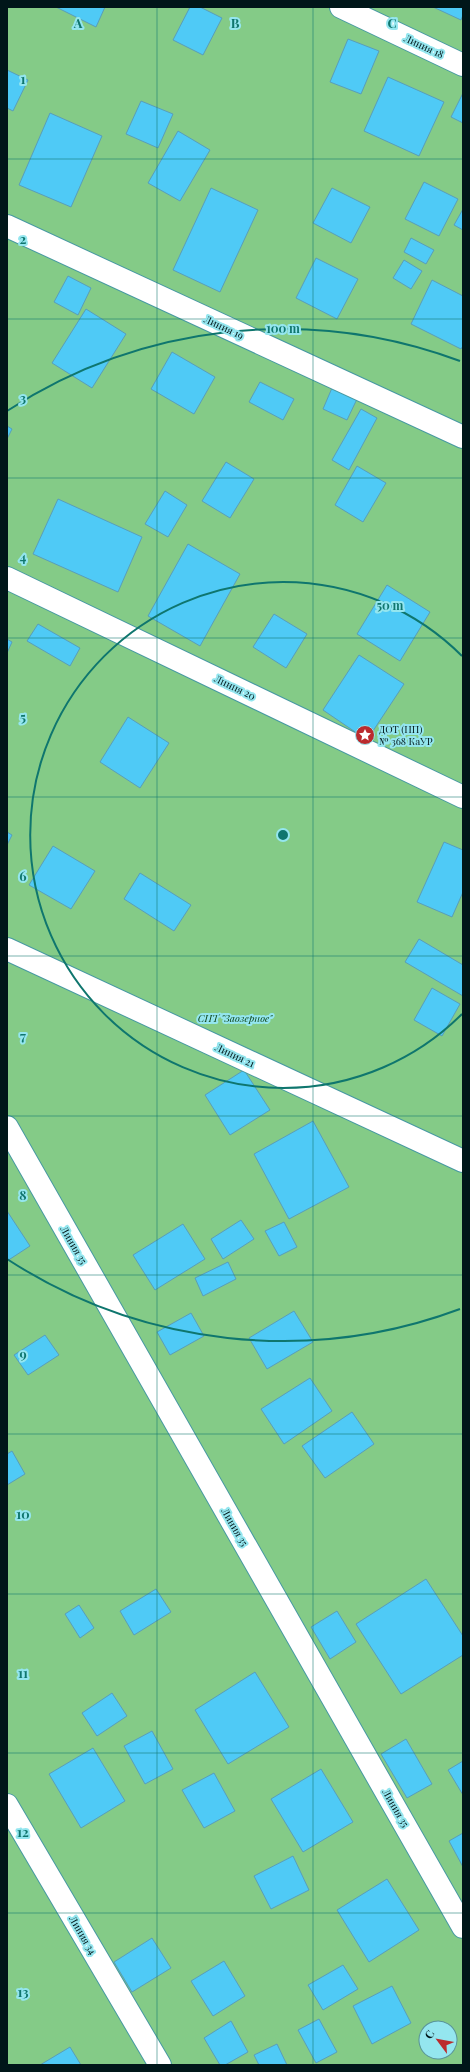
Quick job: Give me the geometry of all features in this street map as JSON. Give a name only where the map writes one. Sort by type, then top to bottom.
[{"type":"street","name":"Линия 18","points":[[341,7],[463,65]]},
{"type":"street","name":"Линия 19","points":[[7,226],[463,438]]},
{"type":"street","name":"Линия 20","points":[[7,578],[463,797]]},
{"type":"street","name":"Линия 21","points":[[7,949],[463,1161]]},
{"type":"street","name":"Линия 35","points":[[7,1127],[463,1926]]},
{"type":"street","name":"Линия 34","points":[[7,1805],[160,2065]]},
{"type":"green space","name":"СНТ \"Заозерное\"","points":[[7,7],[463,7],[463,2065],[7,2065]]},
{"type":"building","points":[[56,7],[105,7],[96,27]]},
{"type":"building","points":[[190,7],[200,7],[222,18],[203,55],[173,40]]},
{"type":"building","points":[[433,7],[463,7],[463,15],[461,20]]},
{"type":"building","points":[[348,39],[379,51],[361,94],[330,82]]},
{"type":"building","points":[[7,70],[28,80],[13,111],[7,108]]},
{"type":"building","points":[[388,77],[444,102],[419,156],[364,131]]},
{"type":"building","points":[[463,93],[463,123],[451,117]]},
{"type":"building","points":[[141,101],[173,114],[158,148],[126,134]]},
{"type":"building","points":[[50,113],[102,136],[71,207],[19,185]]},
{"type":"building","points":[[178,131],[210,150],[180,201],[148,183]]},
{"type":"building","points":[[424,182],[458,199],[439,236],[405,219]]},
{"type":"building","points":[[211,188],[258,210],[220,292],[173,270]]},
{"type":"building","points":[[332,188],[370,207],[351,243],[313,223]]},
{"type":"building","points":[[463,209],[463,230],[454,225]]},
{"type":"building","points":[[411,238],[434,250],[426,264],[404,252]]},
{"type":"building","points":[[316,258],[358,279],[337,319],[296,298]]},
{"type":"building","points":[[404,260],[422,271],[411,289],[393,278]]},
{"type":"building","points":[[68,276],[91,288],[78,315],[54,302]]},
{"type":"building","points":[[432,280],[463,296],[463,346],[461,349],[411,324]]},
{"type":"building","points":[[86,309],[126,334],[92,388],[52,363]]},
{"type":"building","points":[[172,352],[215,377],[194,414],[151,389]]},
{"type":"building","points":[[260,382],[294,399],[283,420],[249,402]]},
{"type":"building","points":[[332,388],[357,399],[347,420],[323,409]]},
{"type":"building","points":[[361,409],[377,418],[349,470],[332,460]]},
{"type":"building","points":[[7,426],[12,429],[7,439]]},
{"type":"building","points":[[226,462],[254,479],[230,518],[202,501]]},
{"type":"building","points":[[357,466],[386,483],[363,522],[335,505]]},
{"type":"building","points":[[165,491],[187,505],[168,537],[145,524]]},
{"type":"building","points":[[58,499],[142,537],[118,592],[33,554]]},
{"type":"building","points":[[188,544],[240,574],[200,646],[148,616]]},
{"type":"building","points":[[387,585],[430,612],[400,661],[357,634]]},
{"type":"building","points":[[274,614],[307,634],[286,668],[253,647]]},
{"type":"building","points":[[38,624],[80,648],[70,666],[27,641]]},
{"type":"building","points":[[7,639],[12,642],[7,653]]},
{"type":"building","points":[[359,655],[404,684],[367,740],[323,710]]},
{"type":"building","points":[[128,717],[169,743],[140,788],[100,762]]},
{"type":"building","points":[[7,832],[12,835],[7,845]]},
{"type":"building","points":[[444,842],[463,850],[463,892],[452,917],[417,902]]},
{"type":"building","points":[[53,846],[95,871],[71,909],[29,885]]},
{"type":"building","points":[[140,873],[191,905],[174,931],[124,899]]},
{"type":"building","points":[[419,939],[463,965],[463,996],[405,962]]},
{"type":"building","points":[[432,988],[460,1004],[442,1036],[414,1020]]},
{"type":"building","points":[[244,1070],[270,1110],[230,1135],[205,1095]]},
{"type":"building","points":[[313,1121],[349,1187],[289,1219],[254,1154]]},
{"type":"building","points":[[7,1211],[30,1246],[7,1261]]},
{"type":"building","points":[[241,1220],[254,1239],[223,1259],[211,1239]]},
{"type":"building","points":[[284,1222],[297,1247],[279,1256],[265,1231]]},
{"type":"building","points":[[183,1224],[205,1259],[155,1290],[133,1255]]},
{"type":"building","points":[[228,1262],[236,1279],[203,1296],[195,1278]]},
{"type":"building","points":[[294,1311],[313,1342],[267,1369],[249,1338]]},
{"type":"building","points":[[191,1313],[204,1336],[170,1355],[157,1332]]},
{"type":"building","points":[[45,1335],[59,1355],[28,1375],[14,1355]]},
{"type":"building","points":[[310,1378],[332,1411],[284,1444],[261,1409]]},
{"type":"building","points":[[352,1412],[374,1444],[325,1478],[302,1446]]},
{"type":"building","points":[[12,1451],[25,1474],[7,1485],[7,1454]]},
{"type":"building","points":[[426,1579],[463,1636],[463,1655],[401,1694],[356,1624]]},
{"type":"building","points":[[156,1589],[171,1612],[134,1635],[120,1611]]},
{"type":"building","points":[[79,1605],[94,1628],[80,1638],[65,1614]]},
{"type":"building","points":[[337,1611],[356,1642],[330,1659],[311,1627]]},
{"type":"building","points":[[255,1672],[289,1727],[228,1764],[195,1710]]},
{"type":"building","points":[[112,1693],[127,1716],[97,1736],[82,1713]]},
{"type":"building","points":[[152,1731],[173,1769],[145,1784],[124,1746]]},
{"type":"building","points":[[406,1739],[432,1784],[407,1798],[381,1754]]},
{"type":"building","points":[[93,1748],[125,1801],[81,1828],[49,1774]]},
{"type":"building","points":[[463,1761],[463,1795],[448,1770]]},
{"type":"building","points":[[321,1769],[353,1822],[303,1852],[271,1799]]},
{"type":"building","points":[[214,1773],[235,1811],[204,1828],[182,1790]]},
{"type":"building","points":[[463,1833],[463,1867],[449,1841]]},
{"type":"building","points":[[293,1856],[309,1890],[271,1909],[254,1876]]},
{"type":"building","points":[[387,1879],[419,1930],[369,1962],[337,1910]]},
{"type":"building","points":[[152,1938],[171,1968],[132,1992],[114,1962]]},
{"type":"building","points":[[224,1961],[245,1996],[213,2016],[191,1981]]},
{"type":"building","points":[[343,1965],[358,1989],[323,2010],[308,1985]]},
{"type":"building","points":[[392,1986],[411,2023],[372,2044],[353,2006]]},
{"type":"building","points":[[319,2019],[337,2052],[316,2063],[298,2030]]},
{"type":"building","points":[[231,2021],[248,2052],[225,2065],[220,2065],[204,2038]]},
{"type":"building","points":[[277,2044],[287,2065],[259,2065],[254,2055]]},
{"type":"building","points":[[70,2047],[81,2065],[40,2065]]},
{"type":"place","name":"ДОТ (НП) № 368 КаУР","points":[[365,735]]}]
